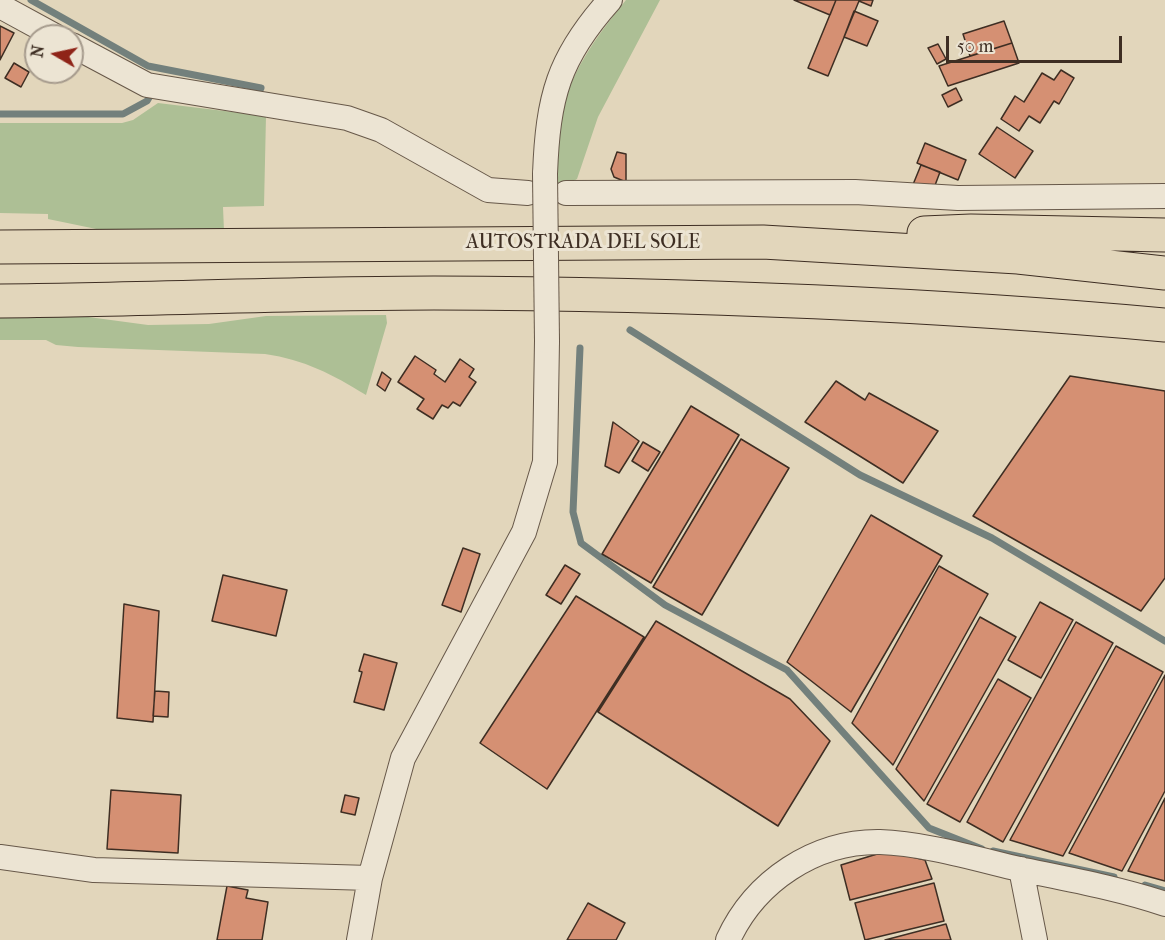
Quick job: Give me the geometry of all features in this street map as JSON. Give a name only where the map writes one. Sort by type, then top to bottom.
[{"type":"highway","points":[[764,242],[971,231],[1165,235]]},
{"type":"highway","name":"AUTOSTRADA DEL SOLE","points":[[0,246],[764,242],[1018,257],[1165,273]]},
{"type":"highway","points":[[0,301],[432,293],[853,302],[1056,315],[1165,325]]},
{"type":"highway","points":[[1056,315],[1165,335]]},
{"type":"street","points":[[359,940],[370,878],[403,758],[524,532],[545,462],[547,134],[553,97],[562,66],[578,38],[610,0]]},
{"type":"street","points":[[0,6],[33,24]]},
{"type":"street","points":[[84,51],[156,87],[347,118],[381,130],[488,190],[528,193]]},
{"type":"street","points":[[566,193],[855,192],[958,198],[1165,196]]},
{"type":"street","points":[[728,940],[735,925],[756,896],[785,870],[821,852],[847,844],[881,842],[1021,869],[1165,904]]},
{"type":"street","points":[[0,857],[94,870],[370,878]]},
{"type":"street","points":[[1021,869],[1035,940]]},
{"type":"green space","points":[[626,0],[660,0],[598,117],[577,179],[568,184],[556,184],[559,124],[569,90],[584,58]]},
{"type":"green space","points":[[158,103],[266,116],[264,206],[223,207],[224,231],[106,231],[48,219],[48,214],[0,213],[0,123],[122,123],[133,120]]},
{"type":"green space","points":[[0,313],[66,314],[148,325],[209,324],[266,316],[386,315],[387,323],[366,395],[318,369],[293,360],[265,354],[78,347],[56,345],[46,340],[0,340]]},
{"type":"building","points":[[794,0],[836,0],[830,15]]},
{"type":"building","points":[[836,0],[873,0],[871,6],[859,1],[828,76],[808,68]]},
{"type":"building","points":[[854,11],[878,21],[867,46],[844,37]]},
{"type":"building","points":[[1004,21],[1012,43],[970,56],[963,34]]},
{"type":"building","points":[[0,26],[14,33],[0,60]]},
{"type":"building","points":[[1012,43],[1019,63],[948,86],[939,66]]},
{"type":"building","points":[[938,44],[946,59],[937,64],[928,48]]},
{"type":"building","points":[[14,63],[24,69],[24,81],[21,87],[5,78]]},
{"type":"building","points":[[1061,70],[1074,78],[1059,104],[1054,101],[1040,123],[1029,116],[1019,131],[1001,119],[1015,96],[1024,102],[1042,73],[1054,80]]},
{"type":"building","points":[[956,88],[962,100],[948,107],[942,95]]},
{"type":"building","points":[[997,127],[1033,151],[1015,178],[979,154]]},
{"type":"building","points":[[925,143],[966,160],[958,180],[917,163]]},
{"type":"building","points":[[617,152],[626,154],[626,182],[614,177],[611,169]]},
{"type":"building","points":[[921,165],[940,172],[934,188],[912,187]]},
{"type":"building","points":[[415,356],[436,370],[434,374],[445,382],[460,359],[474,369],[469,377],[476,382],[460,406],[453,402],[448,408],[442,405],[433,419],[417,409],[424,399],[398,382]]},
{"type":"building","points":[[382,372],[391,379],[385,391],[377,385]]},
{"type":"building","points":[[1070,376],[1165,391],[1165,578],[1141,611],[973,516]]},
{"type":"building","points":[[836,381],[865,400],[869,393],[938,431],[903,483],[805,422]]},
{"type":"building","points":[[691,406],[739,435],[651,583],[602,554]]},
{"type":"building","points":[[613,422],[639,441],[619,473],[605,466]]},
{"type":"building","points":[[741,439],[789,468],[702,615],[653,587]]},
{"type":"building","points":[[643,442],[660,452],[648,471],[632,461]]},
{"type":"building","points":[[871,515],[942,556],[851,712],[787,662]]},
{"type":"building","points":[[463,548],[480,554],[461,612],[442,605]]},
{"type":"building","points":[[565,565],[580,574],[561,604],[546,595]]},
{"type":"building","points":[[939,566],[988,594],[893,765],[852,723]]},
{"type":"building","points":[[223,575],[287,590],[276,636],[212,621]]},
{"type":"building","points":[[576,596],[644,637],[547,789],[480,743]]},
{"type":"building","points":[[1040,602],[1073,620],[1041,678],[1008,660]]},
{"type":"building","points":[[124,604],[159,611],[153,722],[117,718]]},
{"type":"building","points":[[980,617],[1016,637],[924,801],[896,769]]},
{"type":"building","points":[[656,621],[790,699],[830,741],[778,826],[598,712]]},
{"type":"building","points":[[1076,622],[1113,643],[1003,842],[967,822]]},
{"type":"building","points":[[1116,646],[1163,672],[1063,856],[1010,840]]},
{"type":"building","points":[[364,654],[397,663],[384,710],[354,702]]},
{"type":"building","points":[[1165,675],[1165,791],[1122,871],[1069,853]]},
{"type":"building","points":[[998,679],[1031,698],[960,822],[927,804]]},
{"type":"building","points":[[155,691],[169,692],[168,717],[153,716]]},
{"type":"building","points":[[111,790],[181,795],[178,853],[107,849]]},
{"type":"building","points":[[345,795],[359,798],[355,815],[341,812]]},
{"type":"building","points":[[1165,798],[1165,881],[1128,871]]},
{"type":"building","points":[[887,851],[925,860],[932,879],[850,900],[841,865]]},
{"type":"building","points":[[934,883],[944,921],[865,940],[855,903]]},
{"type":"building","points":[[227,886],[248,890],[246,898],[268,902],[262,940],[217,940]]},
{"type":"building","points":[[588,903],[625,923],[616,940],[567,940]]},
{"type":"building","points":[[946,924],[951,940],[885,940]]},
{"type":"waterway","points":[[31,0],[148,66],[261,88]]},
{"type":"waterway","points":[[0,114],[123,114],[147,101],[153,91]]},
{"type":"waterway","points":[[630,330],[860,475],[992,538],[1165,641]]},
{"type":"waterway","points":[[580,348],[573,512],[581,543],[665,605],[787,670],[929,828],[982,849]]},
{"type":"waterway","points":[[993,851],[1114,877]]},
{"type":"waterway","points":[[1145,885],[1165,891]]}]
